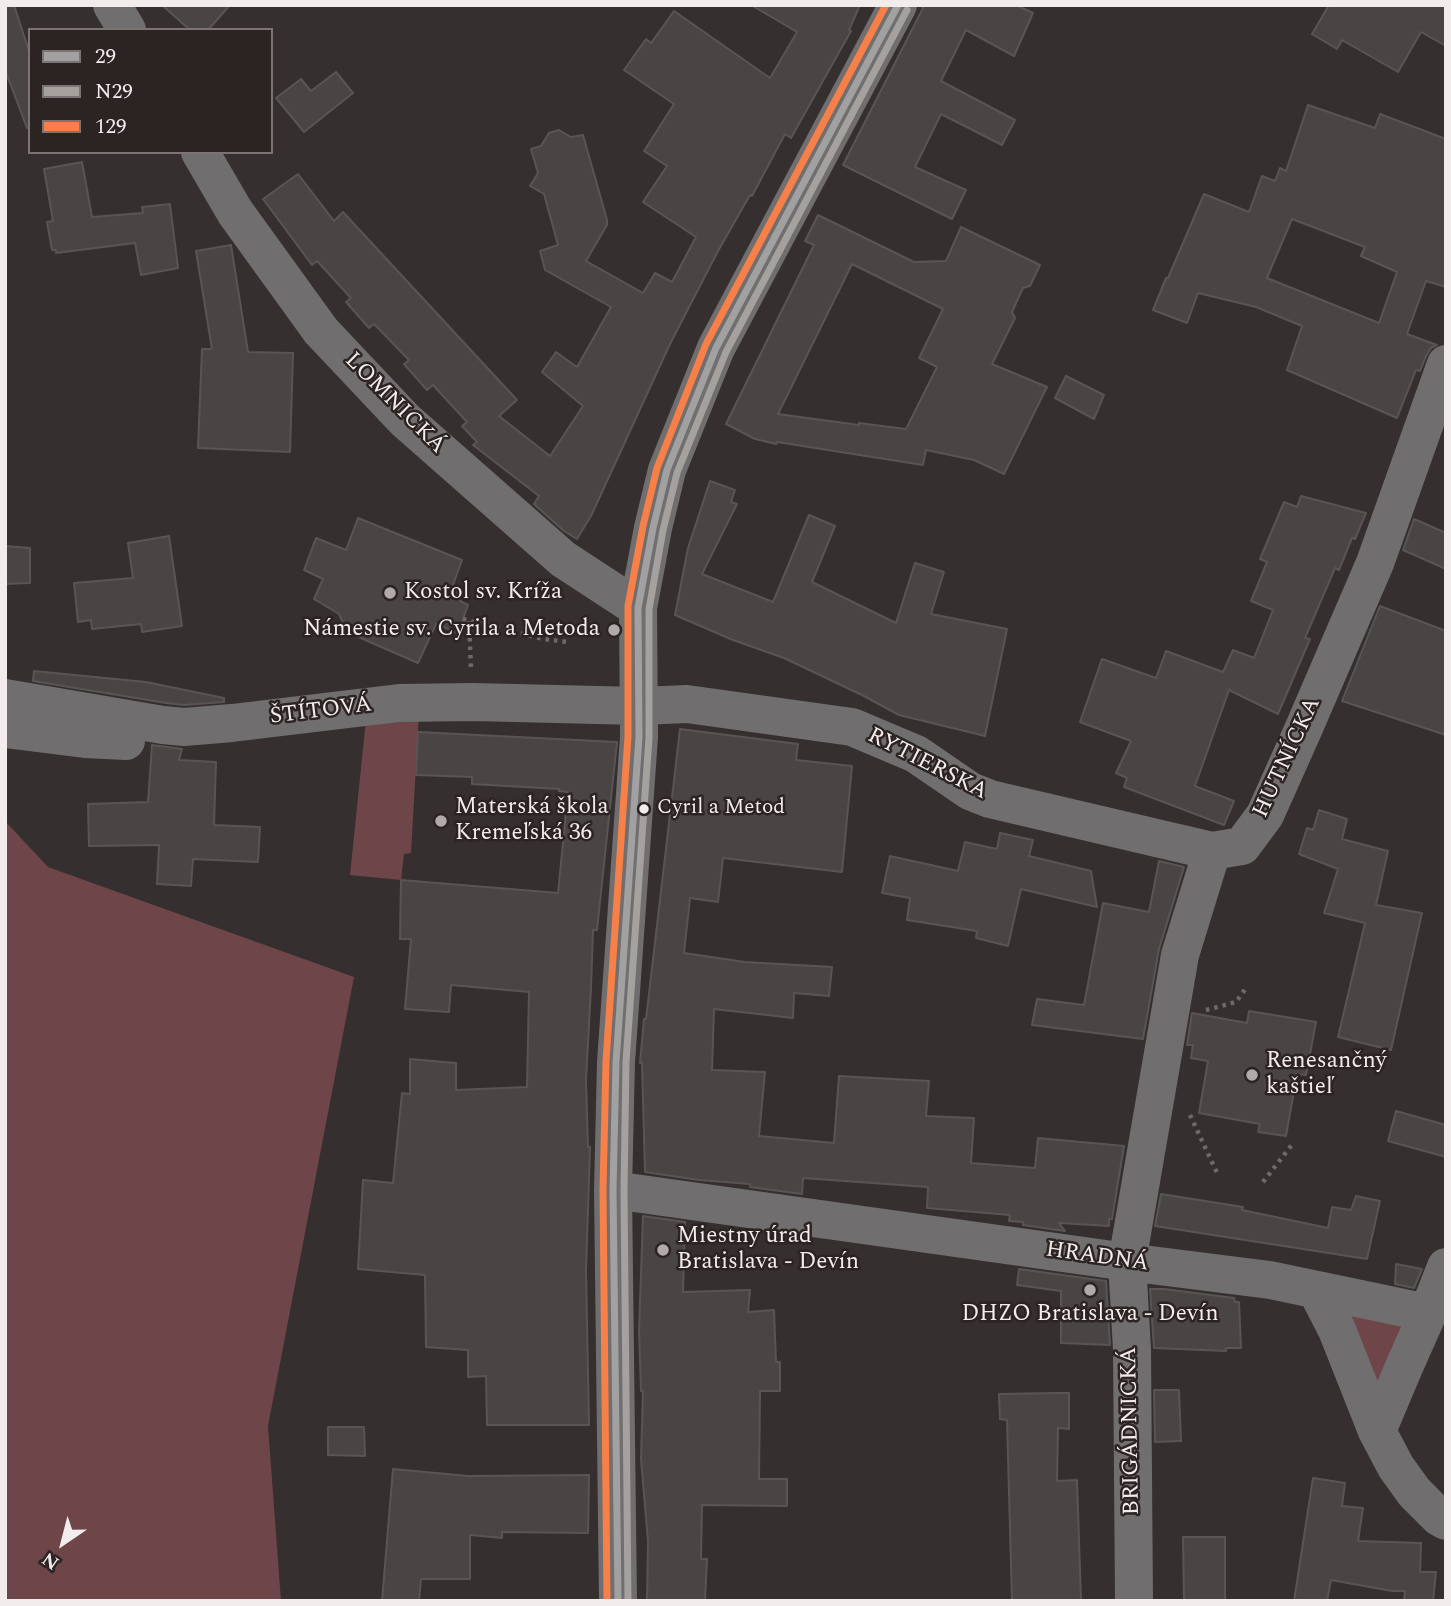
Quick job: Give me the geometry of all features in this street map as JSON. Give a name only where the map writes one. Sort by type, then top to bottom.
[{"type":"street","points":[[112,5],[126,28]]},
{"type":"street","points":[[618,1601],[612,1190],[616,1062],[635,811],[639,706],[638,608],[667,470],[716,348],[898,5]]},
{"type":"street","name":"LOMNICKÁ","points":[[201,154],[235,212],[321,331],[405,420],[564,559],[638,608]]},
{"type":"street","name":"HUTNÍCKA","points":[[1212,851],[1242,846],[1265,815],[1375,564],[1446,364]]},
{"type":"street","name":"ŠTÍTOVÁ","points":[[5,698],[184,727],[399,703],[639,706]]},
{"type":"street","name":"RYTIERSKA","points":[[639,706],[687,704],[852,727],[916,754],[970,791],[990,799],[1212,851]]},
{"type":"street","points":[[5,729],[85,739],[127,741],[163,725]]},
{"type":"street","points":[[1127,1262],[1180,955],[1212,851]]},
{"type":"street","name":"HRADNÁ","points":[[612,1190],[1270,1280],[1428,1313]]},
{"type":"street","name":"BRIGÁDNICKÁ","points":[[1127,1262],[1132,1349],[1134,1601]]},
{"type":"street","points":[[1377,1431],[1446,1266]]},
{"type":"street","points":[[1317,1291],[1337,1330],[1377,1431],[1395,1467],[1414,1492],[1446,1521]]},
{"type":"path","points":[[473,702],[466,620],[543,639],[567,642]]},
{"type":"path","points":[[1197,1012],[1236,1002],[1246,988]]},
{"type":"path","points":[[1185,1104],[1218,1175]]},
{"type":"path","points":[[1263,1182],[1294,1142]]},
{"type":"shaded area","points":[[419,713],[411,853],[404,854],[401,880],[350,875],[366,719]]},
{"type":"shaded area","points":[[5,821],[48,867],[354,977],[268,1426],[281,1601],[5,1601]]},
{"type":"shaded area","points":[[1342,1304],[1417,1317],[1388,1381],[1373,1382]]},
{"type":"building","points":[[5,5],[14,5],[28,48],[28,128],[5,70]]},
{"type":"building","points":[[162,5],[230,5],[210,28],[188,28]]},
{"type":"building","points":[[751,5],[860,5],[849,30],[851,31],[791,138],[785,134],[752,196],[750,195],[718,251],[670,344],[591,516],[577,539],[534,504],[539,496],[473,445],[477,442],[462,426],[467,422],[433,385],[427,390],[404,364],[409,360],[374,324],[369,328],[346,302],[351,298],[317,261],[312,265],[263,199],[298,174],[334,221],[343,212],[517,400],[499,416],[550,456],[583,406],[542,372],[556,352],[577,367],[611,307],[545,270],[540,251],[558,245],[544,194],[530,186],[538,173],[531,149],[541,146],[549,133],[559,130],[571,137],[583,135],[607,220],[607,225],[586,261],[643,293],[655,273],[672,282],[696,237],[643,202],[667,166],[644,151],[674,104],[624,70],[646,39],[651,43],[674,11],[770,78],[797,32]]},
{"type":"building","points":[[920,5],[1016,5],[1033,13],[1014,56],[966,30],[941,81],[1015,120],[1002,145],[941,114],[915,167],[966,190],[952,219],[843,165],[923,8]]},
{"type":"building","points":[[1329,5],[1446,5],[1446,46],[1421,32],[1398,72],[1342,40],[1337,49],[1312,34]]},
{"type":"building","points":[[336,72],[353,93],[304,132],[276,98],[301,79],[311,91]]},
{"type":"building","points":[[1308,105],[1375,128],[1380,114],[1446,139],[1446,287],[1426,281],[1407,334],[1437,345],[1431,348],[1420,371],[1416,370],[1397,418],[1287,370],[1302,326],[1256,307],[1198,293],[1187,323],[1153,310],[1204,194],[1249,212],[1262,176],[1275,181],[1280,168],[1286,171]],"holes":[[[1292,219],[1365,247],[1361,256],[1397,272],[1379,323],[1267,278]]]},
{"type":"building","points":[[82,162],[92,217],[143,213],[142,207],[170,204],[178,268],[141,275],[135,243],[56,253],[56,250],[52,250],[47,222],[53,221],[44,169]]},
{"type":"building","points":[[818,215],[914,262],[946,261],[961,227],[1040,265],[1030,286],[1023,288],[1012,312],[1015,318],[992,364],[1047,387],[1004,474],[974,460],[926,450],[923,465],[777,442],[776,444],[755,439],[726,424],[814,245],[805,241]],"holes":[[[852,264],[943,309],[919,358],[937,367],[906,429],[778,414]]]},
{"type":"building","points":[[231,245],[248,352],[293,353],[290,452],[198,448],[202,349],[212,349],[196,251]]},
{"type":"building","points":[[1066,376],[1104,395],[1094,419],[1055,398]]},
{"type":"building","points":[[710,481],[735,490],[731,502],[737,504],[702,574],[773,602],[809,515],[835,526],[812,582],[896,623],[915,563],[944,572],[931,614],[1007,629],[985,736],[899,715],[784,658],[675,615],[688,548]]},
{"type":"building","points":[[1301,496],[1366,513],[1339,570],[1335,568],[1305,638],[1310,639],[1278,714],[1229,690],[1195,786],[1234,801],[1224,825],[1124,787],[1127,778],[1116,773],[1131,741],[1080,722],[1102,659],[1156,678],[1166,651],[1223,672],[1233,650],[1254,658],[1273,610],[1251,601],[1267,562],[1260,559],[1284,502],[1297,507]]},
{"type":"building","name":"Kostol sv. Kríža","points":[[358,518],[462,560],[453,585],[463,590],[460,601],[468,605],[458,633],[436,624],[418,663],[347,632],[339,614],[314,599],[323,579],[304,570],[316,538],[346,550]]},
{"type":"building","points":[[1414,519],[1446,533],[1446,569],[1403,550]]},
{"type":"building","points":[[169,536],[182,626],[142,632],[141,624],[92,629],[91,620],[78,622],[74,583],[133,578],[128,543]]},
{"type":"building","points":[[5,546],[30,548],[30,583],[5,584]]},
{"type":"building","points":[[1380,606],[1446,631],[1446,735],[1342,701]]},
{"type":"building","points":[[34,671],[146,682],[224,698],[224,702],[184,705],[166,703],[33,681]]},
{"type":"building","points":[[680,729],[798,744],[796,760],[852,766],[842,872],[723,858],[718,902],[690,898],[684,953],[745,962],[832,967],[829,996],[794,993],[793,1018],[714,1009],[712,1070],[765,1072],[759,1136],[834,1143],[839,1076],[929,1081],[926,1116],[974,1118],[971,1163],[1035,1168],[1038,1138],[1124,1146],[1109,1226],[1059,1223],[1065,1231],[1009,1221],[1010,1215],[927,1208],[928,1187],[803,1178],[802,1194],[750,1187],[750,1184],[645,1172],[640,1063]]},
{"type":"building","points":[[418,732],[617,742],[597,930],[593,930],[586,1080],[590,1147],[586,1271],[589,1425],[487,1425],[486,1376],[468,1377],[468,1350],[426,1347],[425,1275],[358,1269],[363,1180],[393,1183],[402,1093],[410,1094],[410,1059],[456,1063],[456,1090],[527,1087],[529,992],[451,985],[449,1012],[405,1009],[411,939],[400,939],[401,880],[558,893],[568,792],[559,789],[472,784],[472,777],[416,775]]},
{"type":"building","points":[[152,745],[182,749],[179,760],[216,762],[214,825],[260,827],[258,862],[193,859],[191,886],[157,884],[159,845],[89,846],[88,804],[148,802]]},
{"type":"building","points":[[1319,810],[1347,819],[1342,839],[1388,851],[1376,905],[1422,913],[1391,1050],[1338,1037],[1365,923],[1324,913],[1338,869],[1299,854],[1307,828],[1313,830]]},
{"type":"building","points":[[1000,833],[1033,840],[1029,856],[1091,871],[1097,907],[1021,889],[1008,946],[976,938],[977,931],[907,920],[910,898],[882,893],[890,856],[958,871],[965,842],[997,849]]},
{"type":"building","points":[[1159,861],[1184,867],[1159,949],[1143,1039],[1032,1025],[1037,999],[1084,1005],[1103,903],[1149,912]]},
{"type":"building","name":"Renesančný kaštieľ","points":[[1249,1011],[1316,1022],[1306,1075],[1297,1074],[1286,1136],[1258,1132],[1260,1124],[1199,1113],[1208,1061],[1191,1058],[1193,1045],[1187,1045],[1192,1013],[1247,1023]]},
{"type":"building","points":[[1396,1111],[1446,1125],[1446,1157],[1388,1141]]},
{"type":"building","points":[[1161,1194],[1243,1207],[1242,1210],[1328,1228],[1332,1207],[1351,1210],[1356,1196],[1380,1201],[1367,1259],[1155,1226]]},
{"type":"building","points":[[643,1216],[685,1222],[683,1292],[750,1290],[748,1312],[774,1310],[776,1362],[780,1362],[780,1391],[760,1391],[759,1479],[787,1479],[787,1506],[702,1505],[701,1559],[707,1559],[705,1601],[647,1601],[648,1541],[641,1459],[643,1391],[639,1331]]},
{"type":"building","points":[[1396,1264],[1422,1269],[1414,1288],[1395,1284]]},
{"type":"building","points":[[1019,1269],[1106,1281],[1110,1345],[1061,1343],[1061,1291],[1017,1285]]},
{"type":"building","points":[[1150,1289],[1234,1298],[1235,1302],[1239,1302],[1241,1348],[1226,1348],[1226,1351],[1154,1348]]},
{"type":"building","points":[[1154,1390],[1179,1390],[1181,1441],[1155,1442]]},
{"type":"building","points":[[1069,1393],[1069,1429],[1058,1428],[1057,1481],[1077,1480],[1081,1601],[1012,1601],[1007,1420],[1000,1419],[999,1394]]},
{"type":"building","points":[[328,1427],[364,1427],[365,1456],[328,1455]]},
{"type":"building","points":[[393,1469],[468,1476],[589,1475],[588,1533],[502,1532],[502,1538],[470,1535],[470,1579],[421,1579],[419,1601],[382,1601]]},
{"type":"building","points":[[1313,1478],[1345,1483],[1342,1506],[1363,1508],[1358,1541],[1421,1543],[1420,1572],[1436,1572],[1433,1601],[1404,1601],[1405,1591],[1331,1580],[1327,1601],[1294,1601]]},
{"type":"building","points":[[1183,1537],[1225,1537],[1225,1601],[1184,1601]]},
{"type":"transit line","name":"129","points":[[607,1601],[603,1190],[606,1061],[628,737],[628,606],[657,468],[706,344],[886,5]]},
{"type":"transit line","name":"29","points":[[618,1601],[613,1190],[616,1062],[639,737],[638,608],[667,470],[716,348],[898,5]]},
{"type":"transit line","name":"N29","points":[[628,1601],[624,1190],[626,1062],[649,738],[649,609],[663,530],[677,473],[726,352],[907,10]]},
{"type":"place","name":"Kostol sv. Kríža","points":[[390,593]]},
{"type":"place","name":"Námestie sv. Cyrila a Metoda","points":[[614,630]]},
{"type":"place","name":"Cyril a Metod","points":[[644,809]]},
{"type":"place","name":"Materská škola Kremeľská 36","points":[[441,821]]},
{"type":"place","name":"Renesančný kaštieľ","points":[[1252,1075]]},
{"type":"place","name":"Miestny úrad Bratislava - Devín","points":[[663,1250]]},
{"type":"place","name":"DHZO Bratislava - Devín","points":[[1090,1290]]}]
